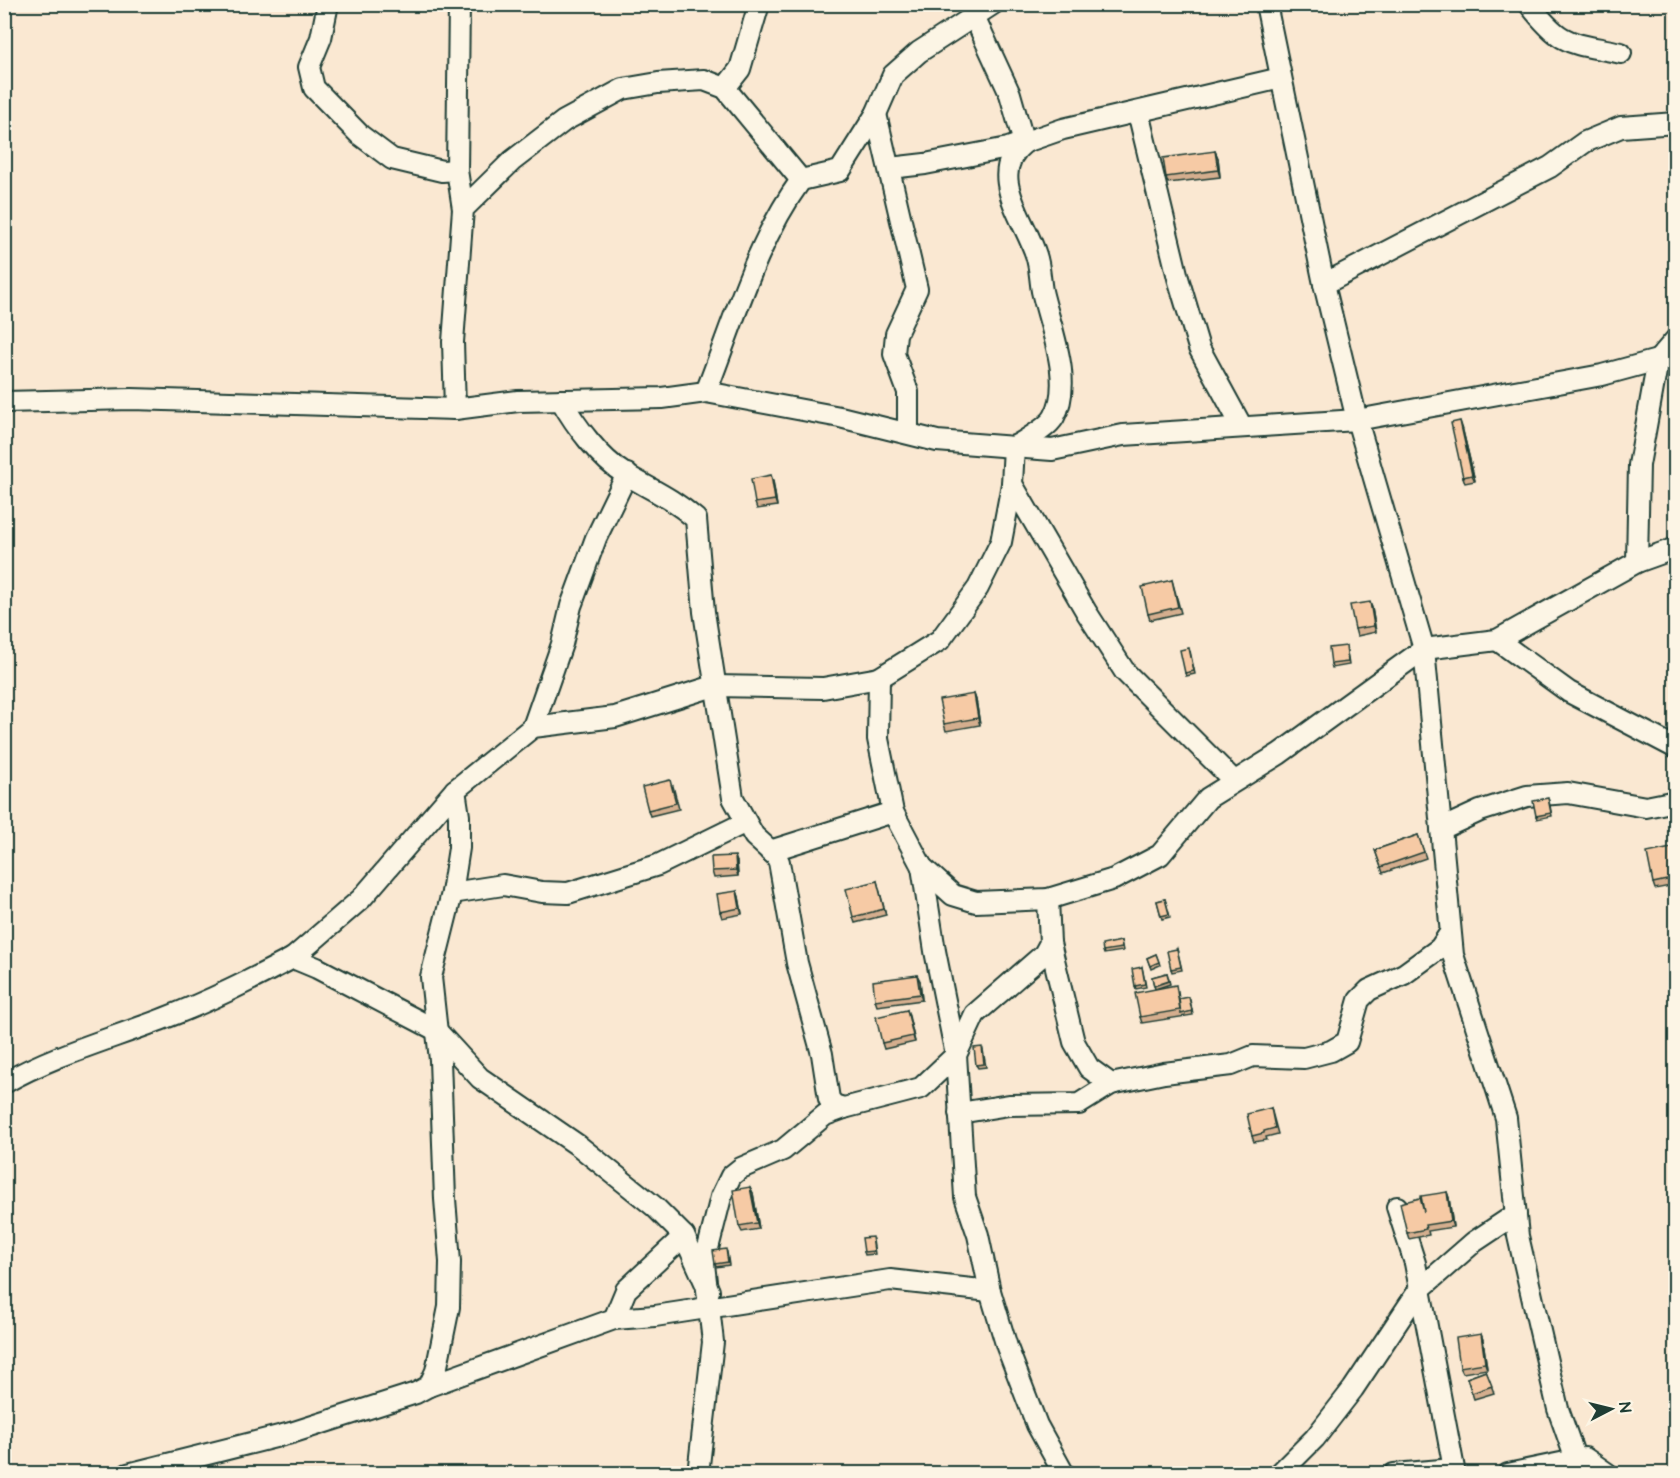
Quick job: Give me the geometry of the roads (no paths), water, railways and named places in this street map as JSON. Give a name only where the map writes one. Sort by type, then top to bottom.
[{"type":"street","points":[[328,4],[321,38],[309,67],[314,88],[360,135],[392,159],[442,171],[458,170]]},
{"type":"street","points":[[455,409],[453,342],[463,209],[458,170],[459,4]]},
{"type":"street","points":[[725,88],[740,69],[759,4]]},
{"type":"street","points":[[706,392],[762,248],[783,205],[801,180],[819,178],[840,171],[876,114],[893,75],[919,52],[993,4]]},
{"type":"street","points":[[1266,4],[1324,284],[1357,420],[1424,649],[1452,955],[1506,1118],[1516,1215],[1554,1389],[1578,1467]]},
{"type":"street","points":[[1528,4],[1549,30],[1562,40],[1594,49],[1621,53]]},
{"type":"street","points":[[974,16],[1010,94],[1024,142]]},
{"type":"street","points":[[890,168],[925,164],[1024,142],[1063,129],[1281,78]]},
{"type":"street","points":[[463,209],[512,161],[564,121],[623,89],[704,80],[725,88],[801,180]]},
{"type":"street","points":[[1138,112],[1178,278],[1199,348],[1242,427]]},
{"type":"street","points":[[876,114],[917,289],[896,334],[894,354],[908,392],[908,432]]},
{"type":"street","points":[[1324,284],[1550,168],[1585,142],[1621,127],[1676,123]]},
{"type":"street","points":[[1014,447],[1053,420],[1060,406],[1061,374],[1056,340],[1036,256],[1007,183],[1008,162],[1016,149],[1024,142]]},
{"type":"street","points":[[1637,562],[1639,465],[1667,357],[1676,339]]},
{"type":"street","points":[[4,402],[132,399],[455,409],[518,401],[662,398],[706,392],[908,432],[937,441],[1052,450],[1123,435],[1357,420],[1602,375],[1667,357]]},
{"type":"street","points":[[561,400],[575,426],[627,474],[675,500],[696,519],[704,612],[733,798],[754,836],[779,862],[797,963],[822,1054],[829,1099],[834,1105],[844,1108]]},
{"type":"street","points":[[533,727],[615,717],[714,686],[823,688],[879,678],[940,640],[978,588],[1001,542],[1012,483],[1014,447]]},
{"type":"street","points":[[4,1083],[33,1066],[164,1019],[230,992],[293,958],[361,899],[455,790],[533,727],[559,655],[571,606],[596,538],[627,474]]},
{"type":"street","points":[[1012,483],[1087,613],[1125,672],[1234,781]]},
{"type":"street","points":[[922,867],[953,895],[976,902],[1048,899],[1114,879],[1160,855],[1208,798],[1279,754],[1424,649],[1497,640],[1637,562],[1676,548]]},
{"type":"street","points":[[1497,640],[1569,692],[1676,748]]},
{"type":"street","points":[[879,678],[878,739],[893,812],[922,867],[935,951],[956,1055],[964,1197],[978,1235],[990,1291],[1007,1347],[1037,1425],[1064,1473]]},
{"type":"street","points":[[429,1386],[436,1371],[450,1296],[436,1030],[430,977],[452,893],[459,848],[459,816],[455,790]]},
{"type":"street","points":[[1441,829],[1480,811],[1527,796],[1568,793],[1646,807],[1676,801]]},
{"type":"street","points":[[770,851],[893,812]]},
{"type":"street","points":[[452,893],[503,885],[542,892],[568,893],[658,865],[718,838],[746,822]]},
{"type":"street","points":[[1048,899],[1050,943],[1074,1042],[1089,1068],[1111,1084]]},
{"type":"street","points":[[959,1113],[1009,1105],[1079,1104],[1111,1084],[1164,1073],[1231,1065],[1253,1056],[1304,1058],[1331,1051],[1347,1042],[1359,1000],[1369,990],[1404,974],[1440,948],[1450,933]]},
{"type":"street","points":[[698,1473],[713,1342],[710,1299],[704,1264],[714,1218],[730,1176],[741,1168],[783,1150],[825,1115],[921,1088],[956,1055],[975,1014],[1044,954],[1050,943]]},
{"type":"street","points":[[293,958],[317,968],[436,1030],[480,1078],[579,1146],[655,1207],[684,1236],[710,1299]]},
{"type":"street","points":[[1394,1473],[1454,1471],[1415,1263],[1396,1207]]},
{"type":"street","points":[[1279,1473],[1315,1438],[1353,1389],[1419,1290],[1474,1242],[1516,1215]]},
{"type":"street","points":[[614,1319],[626,1290],[684,1236]]},
{"type":"street","points":[[128,1473],[291,1433],[416,1393],[429,1386],[614,1319],[654,1316],[710,1299],[890,1280],[990,1291]]},
{"type":"street","points":[[1508,1473],[1578,1467],[1592,1460],[1608,1473]]}]
